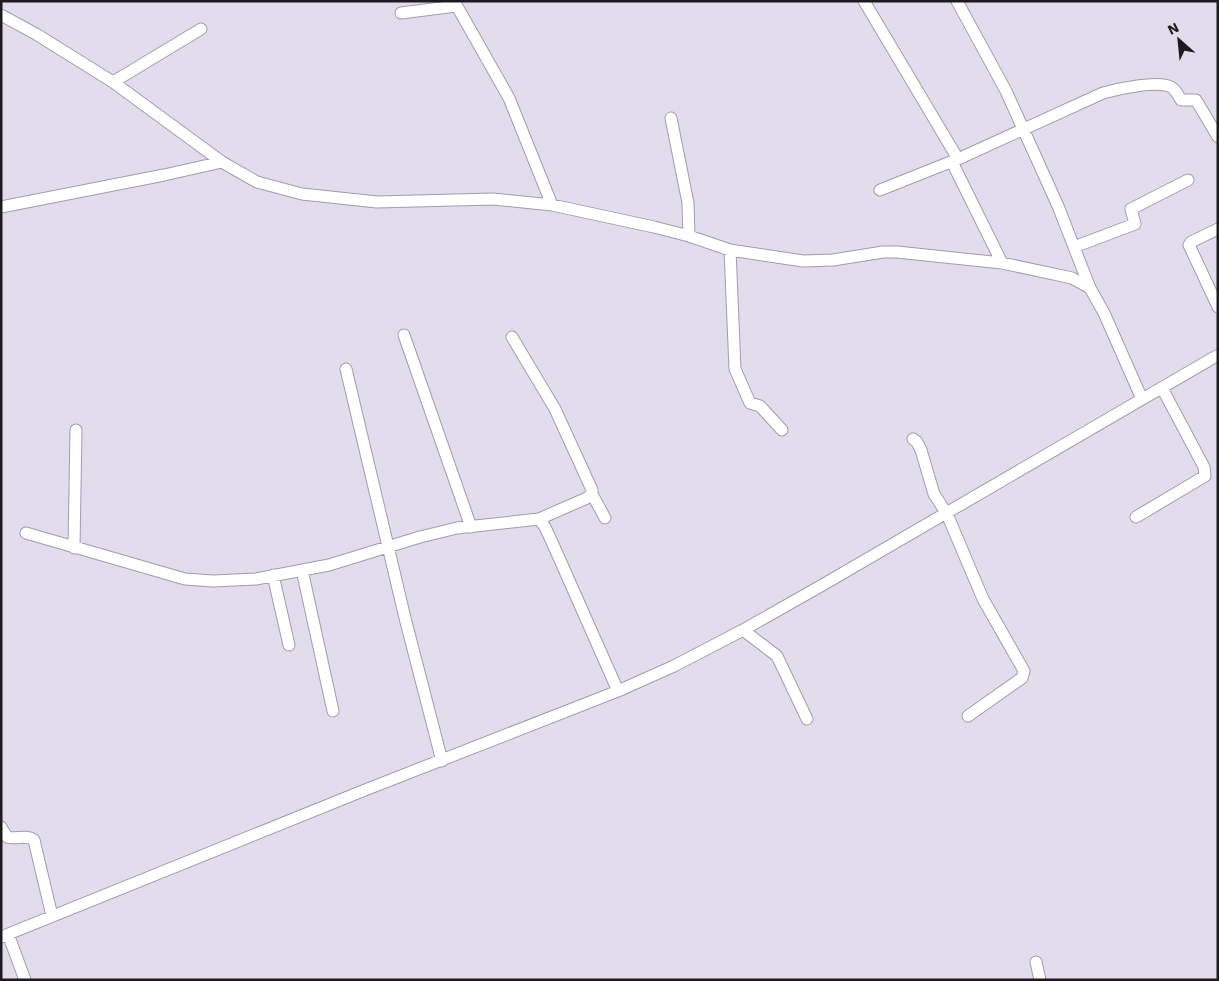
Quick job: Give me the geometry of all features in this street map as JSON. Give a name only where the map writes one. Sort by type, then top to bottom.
[{"type":"street","points":[[864,1],[955,160],[1002,263]]},
{"type":"street","points":[[957,1],[1006,91],[1058,206],[1090,288],[1104,313],[1142,399]]},
{"type":"street","points":[[401,13],[455,4],[509,98],[552,205]]},
{"type":"street","points":[[1,15],[36,34],[113,82],[222,162],[257,182],[302,194],[377,202],[493,199],[552,205],[689,236],[730,250],[803,261],[833,260],[883,252],[897,252],[1002,263],[1072,278],[1090,288]]},
{"type":"street","points":[[113,82],[201,29]]},
{"type":"street","points":[[880,190],[1024,130],[1103,93],[1126,86],[1166,85],[1173,88],[1181,100],[1196,100],[1218,137]]},
{"type":"street","points":[[671,118],[688,203],[689,236]]},
{"type":"street","points":[[1,207],[222,162]]},
{"type":"street","points":[[1074,247],[1135,224],[1131,210],[1133,208],[1188,180]]},
{"type":"street","points":[[1218,229],[1191,242],[1189,246],[1218,307]]},
{"type":"street","points":[[730,250],[735,369],[750,403],[763,409],[782,430]]},
{"type":"street","points":[[404,335],[471,527]]},
{"type":"street","points":[[512,337],[555,409],[591,486],[592,494],[605,518]]},
{"type":"street","points":[[25,980],[5,936],[618,691],[674,666],[743,630],[947,514],[1218,355]]},
{"type":"street","points":[[346,369],[405,618],[442,761]]},
{"type":"street","points":[[1136,517],[1205,476],[1204,467],[1162,388]]},
{"type":"street","points":[[74,548],[76,430]]},
{"type":"street","points":[[913,439],[917,442],[934,494],[947,514],[983,599],[1024,671],[1022,678],[968,716]]},
{"type":"street","points":[[26,533],[185,579],[213,581],[256,579],[329,564],[420,537],[471,527],[539,519],[592,494]]},
{"type":"street","points":[[539,519],[552,542],[618,691]]},
{"type":"street","points":[[302,570],[333,711]]},
{"type":"street","points":[[273,575],[289,645]]},
{"type":"street","points":[[743,630],[777,656],[807,719]]},
{"type":"street","points":[[1,827],[7,837],[12,839],[27,837],[34,840],[52,916]]},
{"type":"street","points":[[1036,962],[1040,980]]}]
